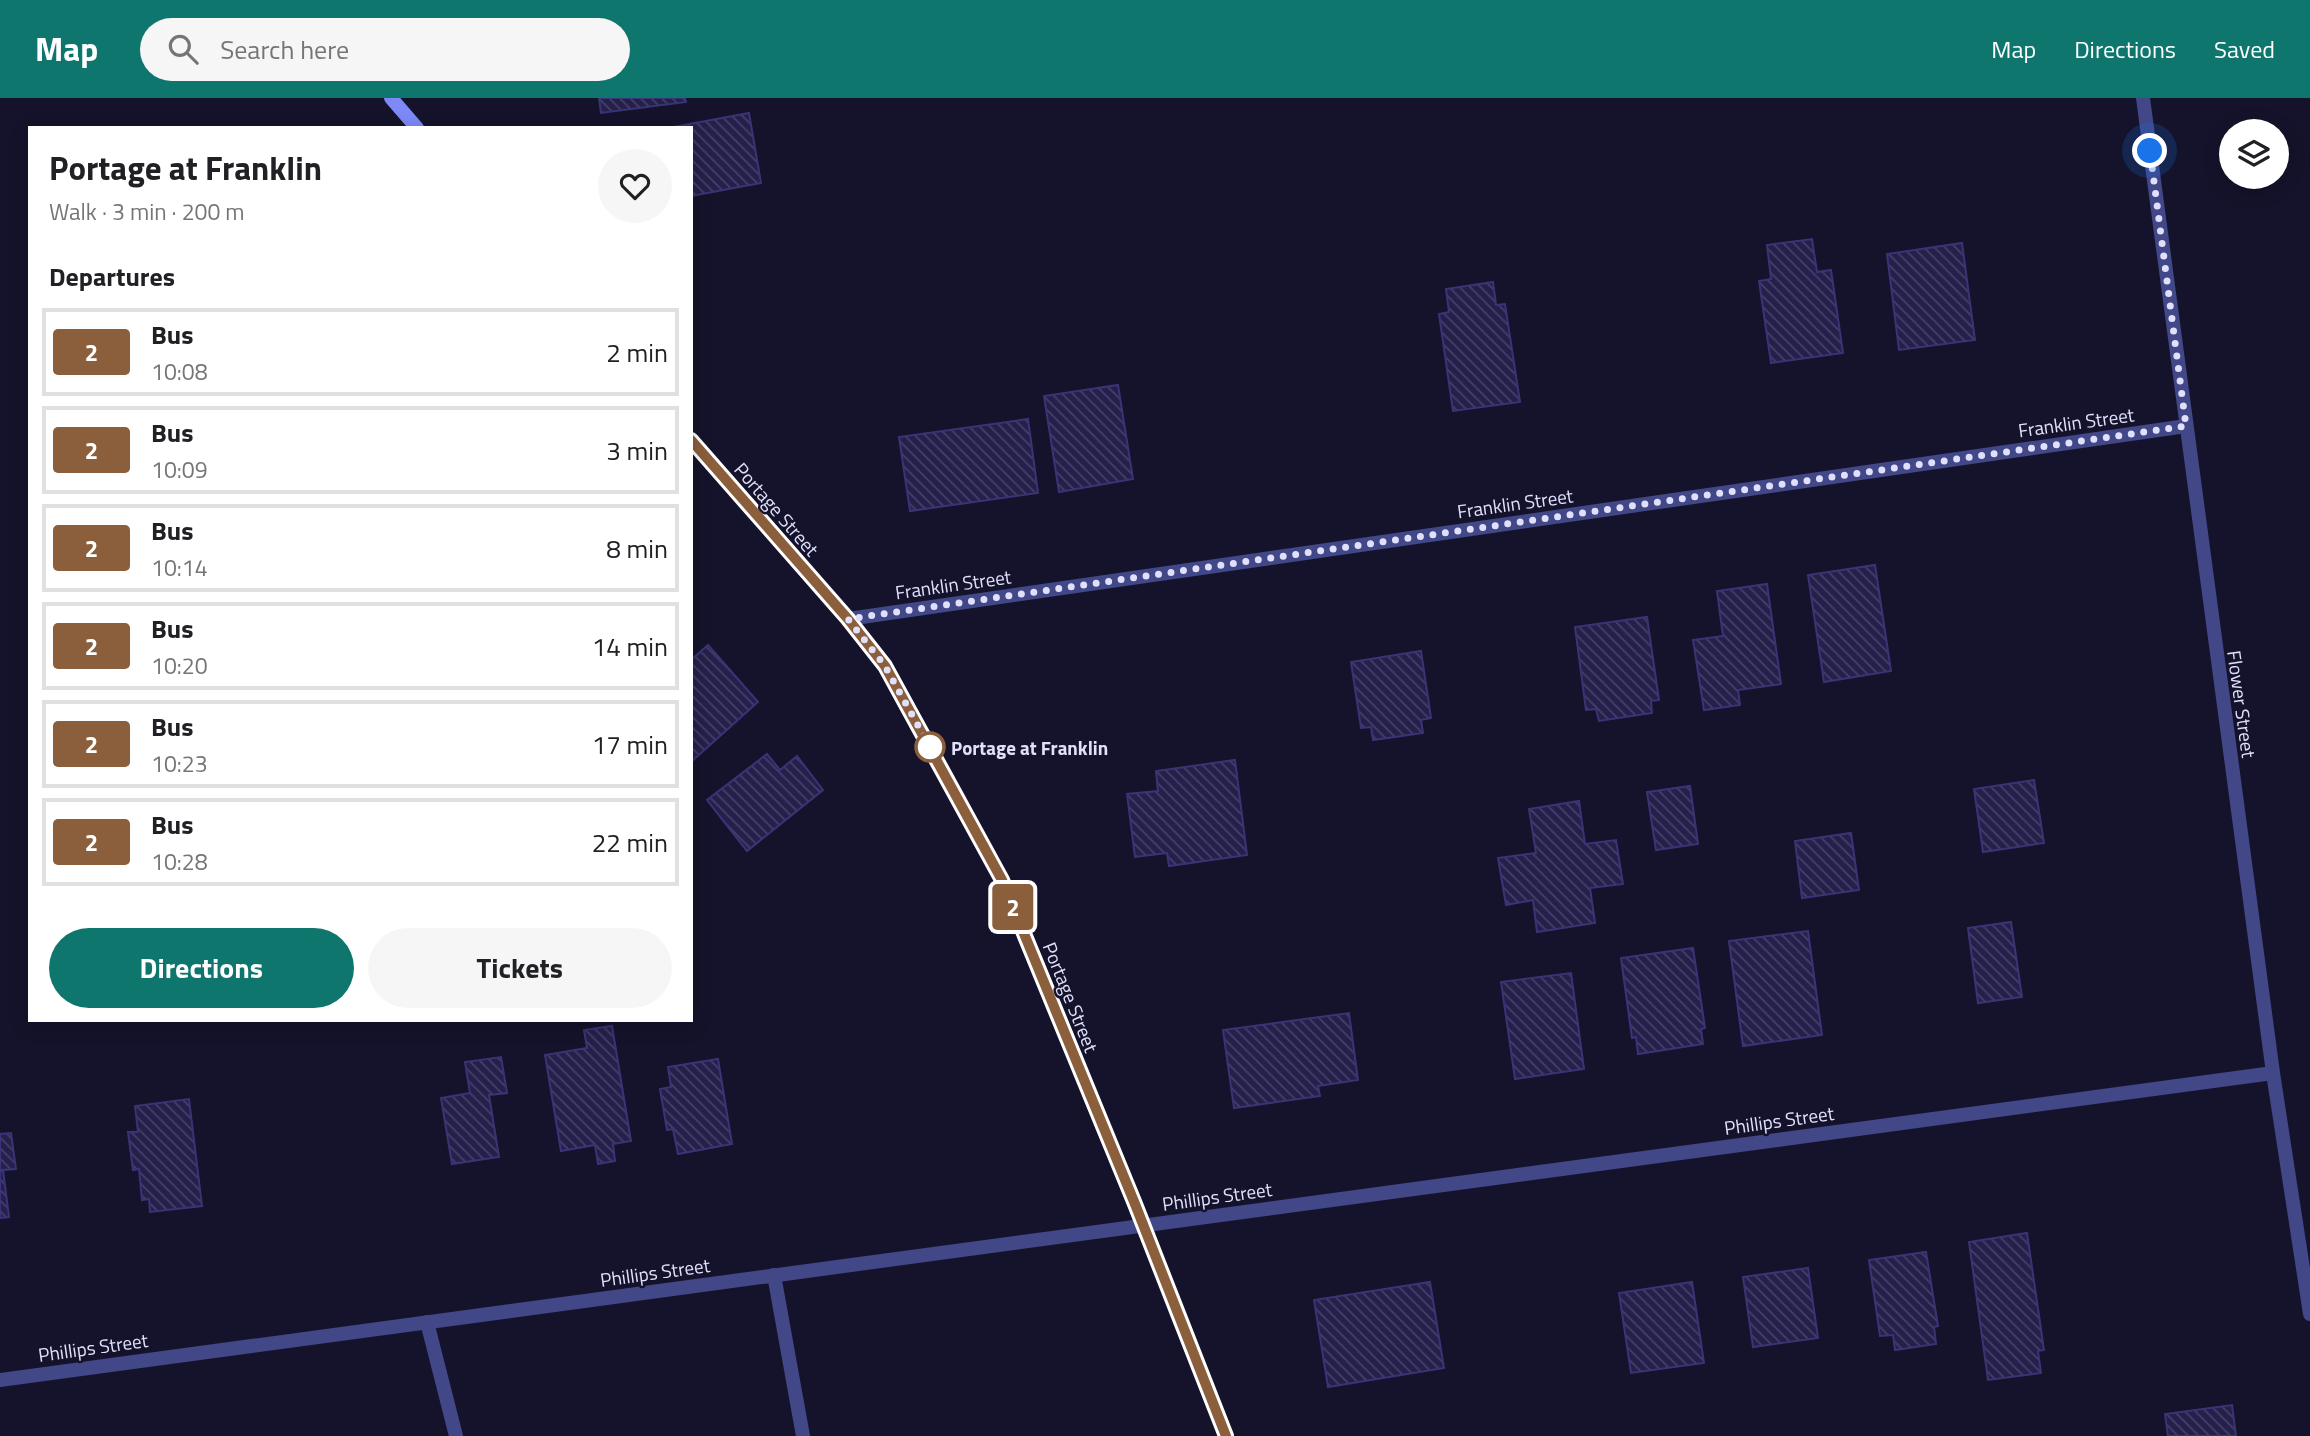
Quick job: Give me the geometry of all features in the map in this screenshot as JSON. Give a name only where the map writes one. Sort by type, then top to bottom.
[{"type":"main road","points":[[391,98],[415,126]]},
{"type":"main road","name":"Portage Street","points":[[693,442],[848,619],[885,666],[1002,880],[1226,1436]]},
{"type":"street","name":"Flower Street","points":[[2143,98],[2273,1073],[2310,1314]]},
{"type":"street","name":"Franklin Street","points":[[848,619],[2186,426]]},
{"type":"street","name":"Phillips Street","points":[[0,1380],[2273,1073]]},
{"type":"street","points":[[774,1275],[803,1436]]},
{"type":"street","points":[[427,1322],[456,1436]]},
{"type":"building","points":[[599,98],[685,98],[686,102],[601,113]]},
{"type":"building","points":[[749,113],[761,183],[693,196],[693,126],[679,126]]},
{"type":"building","points":[[1812,239],[1817,272],[1831,270],[1843,353],[1771,363],[1759,281],[1771,279],[1767,245]]},
{"type":"building","points":[[1962,243],[1975,340],[1899,350],[1887,254]]},
{"type":"building","points":[[1493,282],[1496,305],[1505,304],[1520,402],[1453,411],[1439,314],[1449,312],[1446,289]]},
{"type":"building","points":[[1118,385],[1133,479],[1059,492],[1044,396]]},
{"type":"building","points":[[1028,419],[1038,493],[910,511],[899,437]]},
{"type":"building","points":[[1875,565],[1891,671],[1824,682],[1808,575]]},
{"type":"building","points":[[1767,584],[1781,684],[1738,690],[1740,705],[1704,710],[1693,640],[1723,636],[1717,591]]},
{"type":"building","points":[[1647,617],[1659,700],[1651,701],[1652,713],[1599,721],[1596,709],[1586,710],[1575,627]]},
{"type":"building","points":[[708,645],[758,702],[693,760],[693,658]]},
{"type":"building","points":[[1421,651],[1431,718],[1421,720],[1423,733],[1373,740],[1371,727],[1361,728],[1351,662]]},
{"type":"building","points":[[767,754],[780,770],[797,756],[823,790],[747,851],[707,800]]},
{"type":"building","points":[[1235,760],[1247,855],[1169,866],[1167,853],[1135,857],[1127,794],[1158,791],[1156,771]]},
{"type":"building","points":[[2034,780],[2044,843],[1983,852],[1974,789]]},
{"type":"building","points":[[1690,786],[1698,844],[1656,850],[1647,792]]},
{"type":"building","points":[[1579,801],[1585,844],[1616,840],[1623,884],[1590,888],[1595,923],[1537,932],[1533,900],[1506,905],[1498,858],[1536,853],[1529,809]]},
{"type":"building","points":[[1851,833],[1859,890],[1802,898],[1795,841]]},
{"type":"building","points":[[2011,922],[2022,997],[1978,1003],[1968,928]]},
{"type":"building","points":[[1808,931],[1822,1035],[1743,1046],[1729,941]]},
{"type":"building","points":[[1693,948],[1705,1028],[1701,1029],[1703,1044],[1638,1054],[1636,1037],[1632,1038],[1621,958]]},
{"type":"building","points":[[1571,973],[1584,1069],[1515,1079],[1501,982]]},
{"type":"building","points":[[1349,1013],[1358,1080],[1318,1086],[1320,1096],[1234,1108],[1223,1030]]},
{"type":"building","points":[[612,1026],[631,1141],[613,1144],[615,1161],[598,1164],[595,1145],[561,1151],[545,1055],[587,1048],[584,1030]]},
{"type":"building","points":[[501,1057],[507,1093],[489,1095],[499,1157],[452,1164],[441,1098],[470,1093],[465,1062]]},
{"type":"building","points":[[718,1059],[732,1144],[678,1154],[673,1129],[667,1130],[660,1089],[671,1087],[668,1067]]},
{"type":"building","points":[[189,1099],[202,1206],[150,1212],[149,1199],[142,1200],[139,1169],[133,1170],[128,1132],[138,1132],[135,1106]]},
{"type":"building","points":[[11,1133],[16,1169],[3,1170],[9,1217],[0,1218],[0,1134]]},
{"type":"building","points":[[2027,1233],[2044,1350],[2038,1351],[2041,1373],[1988,1380],[1969,1242]]},
{"type":"building","points":[[1926,1252],[1938,1326],[1934,1327],[1936,1344],[1895,1350],[1893,1335],[1880,1336],[1869,1260]]},
{"type":"building","points":[[1808,1268],[1818,1338],[1753,1347],[1743,1277]]},
{"type":"building","points":[[1430,1282],[1444,1368],[1328,1387],[1314,1300]]},
{"type":"building","points":[[1692,1282],[1704,1363],[1631,1373],[1619,1293]]},
{"type":"building","points":[[2232,1405],[2236,1436],[2168,1436],[2165,1414]]},
{"type":"bus line","name":"2","points":[[693,442],[848,619],[885,666],[1002,880],[1135,1204],[1226,1436]]},
{"type":"place","name":"Portage at Franklin","points":[[930,747]]},
{"type":"route","points":[[930,747],[885,666],[848,619],[2186,426],[2150,151]]}]
